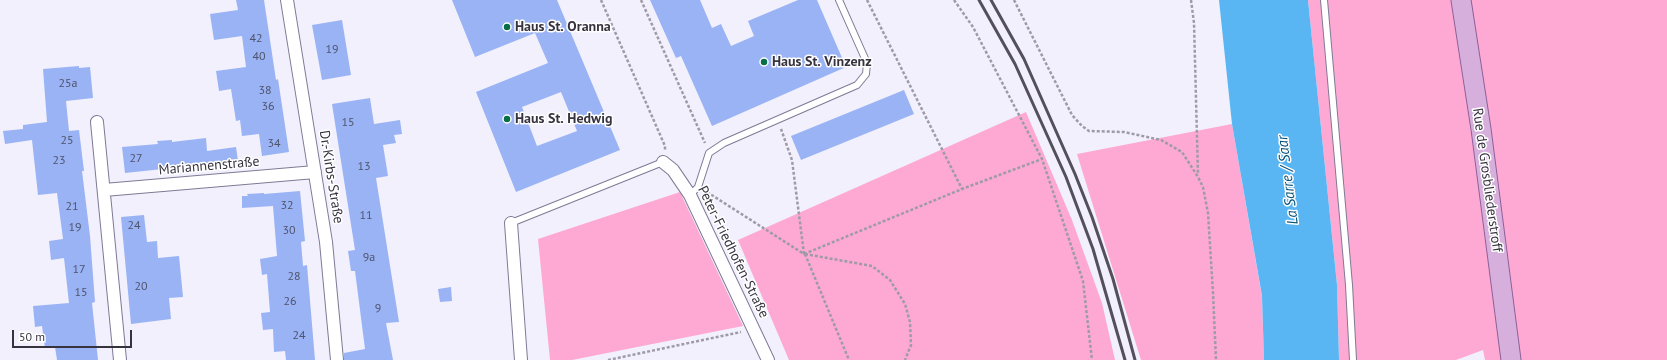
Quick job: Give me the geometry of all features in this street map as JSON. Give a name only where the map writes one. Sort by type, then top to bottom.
[{"type":"main road","name":"Rue de Grosbliederstroff","points":[[1461,0],[1481,129],[1512,360]]},
{"type":"street","name":"Dr.-Kirbs-Straße","points":[[287,0],[326,242],[337,360]]},
{"type":"street","points":[[97,122],[120,360]]},
{"type":"street","name":"Peter-Friedhofen-Straße","points":[[663,162],[674,170],[694,191],[768,360]]},
{"type":"street","name":"Mariannenstraße","points":[[104,190],[315,172]]},
{"type":"street","points":[[511,223],[522,360]]},
{"type":"lane","points":[[694,191],[710,153],[724,143],[778,121],[857,85],[866,74],[867,63],[839,0]]},
{"type":"lane","points":[[1324,0],[1349,285],[1353,360]]},
{"type":"lane","points":[[511,223],[663,162]]},
{"type":"path","points":[[602,0],[666,146],[663,162]]},
{"type":"path","points":[[641,0],[710,153]]},
{"type":"path","points":[[867,0],[962,189]]},
{"type":"path","points":[[954,0],[973,27],[1042,159],[1083,281],[1092,360]]},
{"type":"path","points":[[1014,0],[1072,115],[1082,126],[1089,131],[1124,132],[1161,140],[1182,152],[1198,177],[1203,187],[1208,213],[1216,360]]},
{"type":"path","points":[[1191,0],[1194,23],[1198,177]]},
{"type":"path","points":[[778,121],[792,160],[804,254],[849,360]]},
{"type":"path","points":[[804,254],[962,189],[1042,159]]},
{"type":"path","points":[[694,191],[804,254],[872,266],[890,280],[905,304],[910,322],[911,345],[905,360]]},
{"type":"path","points":[[608,360],[754,330]]},
{"type":"shaded area","points":[[1308,0],[1667,0],[1667,360],[1485,360],[1483,350],[1456,360],[1339,360],[1337,285]]},
{"type":"shaded area","points":[[1026,112],[1072,220],[1102,303],[1115,360],[789,360],[738,240]]},
{"type":"shaded area","points":[[1232,124],[1262,297],[1264,360],[1141,360],[1077,154]]},
{"type":"shaded area","points":[[680,192],[743,326],[572,360],[550,360],[538,239]]},
{"type":"water","name":"La Sarre / Saar","points":[[1219,0],[1308,0],[1337,285],[1339,360],[1264,360],[1262,296],[1232,124]]},
{"type":"building","points":[[236,0],[264,0],[289,152],[262,156],[259,134],[242,136],[240,120],[236,121],[231,89],[219,91],[216,71],[246,67],[242,36],[214,40],[210,14],[238,10]]},
{"type":"building","name":"Haus St. Hedwig","points":[[452,0],[557,0],[620,150],[516,192],[476,92],[548,63],[535,33],[475,57]],"holes":[[[561,92],[577,131],[537,146],[522,107]]]},
{"type":"building","name":"Haus St. Vinzenz","points":[[650,0],[700,0],[712,28],[721,24],[731,46],[754,36],[748,21],[798,0],[817,0],[846,67],[712,126],[681,56],[676,58]]},
{"type":"building","points":[[342,20],[351,75],[322,80],[312,25]]},
{"type":"building","points":[[79,66],[79,68],[90,67],[93,98],[66,101],[69,131],[79,130],[84,171],[82,171],[90,236],[95,302],[92,303],[98,360],[57,360],[55,347],[45,348],[42,326],[35,327],[33,306],[69,303],[64,258],[51,260],[49,241],[63,239],[57,193],[38,195],[32,140],[5,144],[3,131],[23,129],[23,125],[47,122],[43,69]]},
{"type":"building","points":[[904,90],[914,114],[801,160],[791,136]]},
{"type":"building","points":[[370,98],[374,124],[400,120],[402,134],[394,135],[396,143],[383,145],[388,176],[376,178],[399,322],[386,323],[393,360],[344,360],[344,353],[365,349],[355,271],[351,271],[348,251],[355,250],[332,104]]},
{"type":"building","points":[[206,138],[207,151],[236,147],[238,161],[125,173],[122,147],[158,144],[157,141],[172,140],[172,142]]},
{"type":"building","points":[[300,191],[305,241],[301,242],[303,266],[307,265],[315,360],[286,360],[285,351],[274,352],[273,329],[263,330],[261,313],[270,312],[267,274],[262,275],[260,259],[277,256],[273,206],[242,208],[242,196],[248,196],[247,194]]},
{"type":"building","points":[[144,215],[147,242],[157,241],[158,258],[179,256],[183,297],[169,298],[171,319],[131,324],[121,217]]},
{"type":"building","points":[[451,287],[452,301],[440,302],[438,289]]},
{"type":"railway","points":[[979,0],[1015,64],[1066,177],[1093,249],[1125,360]]},
{"type":"railway","points":[[991,0],[1024,59],[1075,174],[1092,217],[1113,279],[1135,360]]},
{"type":"place","name":"Haus St. Oranna","points":[[507,27]]},
{"type":"place","name":"Haus St. Vinzenz","points":[[764,62]]},
{"type":"place","name":"Haus St. Hedwig","points":[[507,119]]}]
